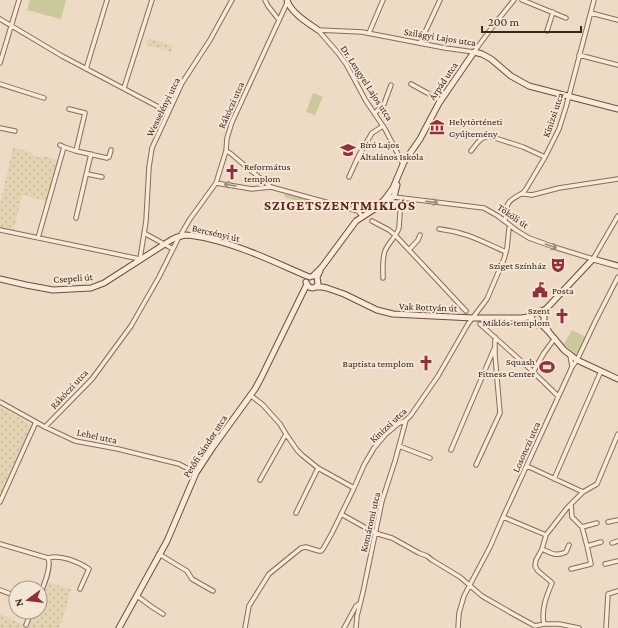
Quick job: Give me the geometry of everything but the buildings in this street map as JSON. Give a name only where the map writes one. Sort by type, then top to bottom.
[{"type":"street","points":[[0,63],[19,0]]},
{"type":"street","points":[[86,69],[107,0]]},
{"type":"street","points":[[124,88],[152,0]]},
{"type":"street","name":"Wesselényi utca","points":[[140,259],[152,148],[182,83],[210,40],[232,0]]},
{"type":"street","points":[[265,0],[279,20]]},
{"type":"street","points":[[369,33],[383,0]]},
{"type":"street","points":[[420,43],[440,0]]},
{"type":"street","name":"Árpád utca","points":[[394,197],[403,164],[420,139],[440,100],[493,26],[514,0]]},
{"type":"street","points":[[522,0],[566,18]]},
{"type":"street","name":"Kinizsi utca","points":[[505,221],[509,202],[523,194],[559,129],[594,0]]},
{"type":"street","name":"Rákóczi utca","points":[[45,427],[92,379],[131,326],[190,219],[216,183],[226,151],[227,138],[232,122],[287,1]]},
{"type":"street","name":"Dr. Lengyel Lajos utca","points":[[287,1],[292,9],[318,30],[346,64],[366,101],[383,126],[403,164]]},
{"type":"street","points":[[547,31],[553,12]]},
{"type":"street","points":[[590,13],[618,20]]},
{"type":"street","points":[[0,19],[62,56],[168,112]]},
{"type":"street","name":"Szilágyi Lajos utca","points":[[318,30],[369,33],[482,54],[523,83],[536,88],[618,108]]},
{"type":"street","points":[[325,38],[327,31]]},
{"type":"street","points":[[579,55],[618,66]]},
{"type":"street","points":[[0,84],[44,98]]},
{"type":"street","points":[[411,84],[440,100]]},
{"type":"street","points":[[374,113],[384,104],[391,85]]},
{"type":"street","points":[[69,109],[86,113],[76,151]]},
{"type":"street","points":[[349,177],[372,133],[383,126]]},
{"type":"street","points":[[0,128],[15,132]]},
{"type":"street","points":[[471,152],[482,138],[487,136],[545,156]]},
{"type":"street","points":[[60,145],[76,151],[108,158],[111,150]]},
{"type":"street","points":[[38,238],[64,147]]},
{"type":"street","points":[[226,151],[272,187]]},
{"type":"street","points":[[76,218],[91,154]]},
{"type":"street","points":[[87,174],[102,177]]},
{"type":"street","name":"Árpád utca","points":[[362,216],[376,208],[385,199],[398,179]]},
{"type":"street","points":[[523,194],[532,195],[559,188],[618,179]]},
{"type":"street","points":[[216,183],[252,189],[272,187],[358,210],[362,216],[354,223],[322,267],[318,275],[314,278],[307,279],[310,285],[317,285],[314,278]]},
{"type":"street","points":[[385,199],[394,197]]},
{"type":"street","name":"Tököli út","points":[[394,197],[484,208],[491,211],[510,226],[529,238],[618,266]]},
{"type":"street","points":[[383,278],[384,254],[399,228],[401,198]]},
{"type":"street","points":[[550,305],[543,320],[536,325],[532,323],[531,318],[535,312],[544,310],[550,305],[593,259],[618,216]]},
{"type":"street","points":[[372,221],[395,235],[466,311]]},
{"type":"street","name":"Kinizsi utca","points":[[245,628],[250,606],[269,574],[301,548],[306,547],[319,551],[323,549],[364,465],[374,448],[385,435],[411,415],[435,381],[468,324],[487,299],[506,252],[510,226]]},
{"type":"street","points":[[439,229],[465,234],[506,252]]},
{"type":"street","points":[[0,230],[140,259]]},
{"type":"street","points":[[144,233],[173,249]]},
{"type":"street","name":"Bercsényi út","points":[[140,259],[165,244],[186,235],[224,243],[314,278]]},
{"type":"street","points":[[409,250],[418,240],[420,235]]},
{"type":"street","name":"Csepeli út","points":[[1,281],[53,290],[91,288],[104,283],[140,259]]},
{"type":"street","name":"Bercsényi út","points":[[289,269],[303,278],[310,285]]},
{"type":"street","name":"Losonczi utca","points":[[458,628],[459,613],[469,585],[490,547],[558,396],[618,277]]},
{"type":"street","name":"Vak Bottyán út","points":[[314,278],[321,284],[331,287],[378,310],[393,314],[473,318],[531,318]]},
{"type":"street","name":"Vak Bottyán út","points":[[310,285],[344,294]]},
{"type":"street","name":"Petőfi Sándor utca","points":[[119,628],[167,541],[196,473],[258,383],[301,297],[310,285]]},
{"type":"street","points":[[539,312],[548,331],[570,355],[618,379]]},
{"type":"street","points":[[480,324],[558,396]]},
{"type":"street","points":[[476,465],[500,414],[495,337]]},
{"type":"street","points":[[533,372],[555,338]]},
{"type":"street","points":[[451,450],[495,347]]},
{"type":"street","points":[[570,355],[572,367]]},
{"type":"street","points":[[554,479],[601,371]]},
{"type":"street","points":[[250,395],[263,405],[280,424],[297,450],[318,468],[354,488]]},
{"type":"street","name":"Lehel utca","points":[[0,402],[45,427],[75,441],[118,449],[179,464],[196,473]]},
{"type":"street","name":"Komáromi utca","points":[[356,628],[359,604],[363,592],[382,501],[406,420]]},
{"type":"street","points":[[0,502],[36,422]]},
{"type":"street","points":[[260,480],[286,434]]},
{"type":"street","points":[[544,624],[544,603],[552,583],[538,571],[535,566],[536,560],[542,549],[546,535],[567,508],[583,492],[597,484],[618,434]]},
{"type":"street","points":[[399,446],[430,458]]},
{"type":"street","points":[[527,466],[583,492]]},
{"type":"street","points":[[296,514],[318,468]]},
{"type":"street","points":[[571,505],[572,517],[582,527],[590,564],[571,569]]},
{"type":"street","points":[[341,514],[375,533],[392,538],[427,556],[460,577],[482,596],[535,627],[544,624],[559,624],[579,628]]},
{"type":"street","points":[[503,517],[546,535]]},
{"type":"street","points":[[608,522],[618,520]]},
{"type":"street","points":[[582,527],[596,523]]},
{"type":"street","points":[[612,542],[618,541]]},
{"type":"street","points":[[587,546],[601,542]]},
{"type":"street","points":[[0,544],[48,558],[60,557],[84,565],[89,568],[80,589]]},
{"type":"street","points":[[542,549],[560,555],[566,552],[569,545]]},
{"type":"street","points":[[160,554],[187,571],[192,579],[213,591]]},
{"type":"street","points":[[45,580],[50,563],[48,558]]},
{"type":"street","points":[[605,564],[618,561]]},
{"type":"street","points":[[606,628],[608,594],[618,591]]},
{"type":"street","points":[[137,596],[152,608],[163,614]]},
{"type":"street","points":[[344,628],[356,606],[359,604]]},
{"type":"street","points":[[26,625],[28,620]]},
{"type":"shaded area","points":[[30,0],[66,0],[61,19],[27,10]]},
{"type":"shaded area","points":[[148,38],[173,46],[171,52],[146,45]]},
{"type":"shaded area","points":[[313,93],[323,97],[315,115],[306,112]]},
{"type":"shaded area","points":[[13,147],[42,158],[44,156],[60,161],[49,202],[22,195],[14,230],[0,228],[0,205]]},
{"type":"shaded area","points":[[285,193],[330,206],[329,210],[284,197]]},
{"type":"shaded area","points":[[572,330],[586,337],[576,355],[564,344]]},
{"type":"shaded area","points":[[0,407],[32,425],[0,495]]},
{"type":"shaded area","points":[[48,582],[71,589],[59,628],[0,628],[0,614],[8,618],[8,620],[13,620],[28,627],[31,620],[48,620]]},
{"type":"place","name":"Helytörténeti Gyűjtemény","points":[[437,127]]},
{"type":"place","name":"Bíró Lajos Általános Iskola","points":[[348,150]]},
{"type":"place","name":"Református templom","points":[[232,172]]},
{"type":"place","name":"Sziget Színház","points":[[558,265]]},
{"type":"place","name":"Posta","points":[[540,290]]},
{"type":"place","name":"Szent Miklós-templom","points":[[562,316]]},
{"type":"place","name":"Baptista templom","points":[[426,363]]},
{"type":"place","name":"Squash Fitness Center","points":[[547,367]]},
{"type":"district","name":"SZIGETSZENTMIKLÓS","points":[[340,205]]}]
